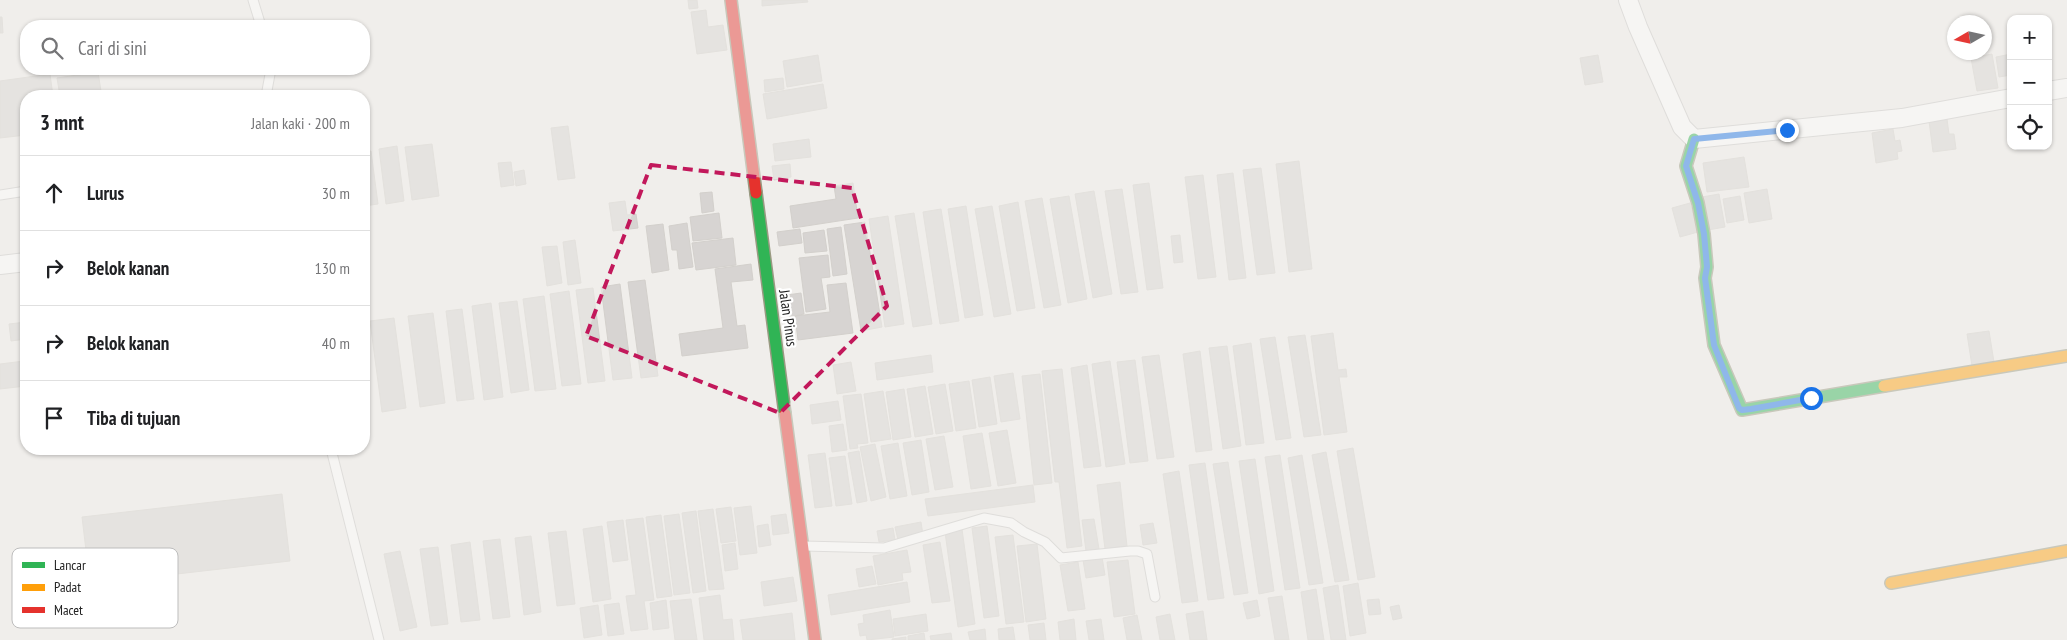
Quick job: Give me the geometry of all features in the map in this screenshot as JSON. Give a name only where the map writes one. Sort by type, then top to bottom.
[{"type":"street","name":"Jalan Pinus","points":[[731,0],[815,640]]},
{"type":"street","points":[[1628,0],[1682,126],[1694,139]]},
{"type":"street","points":[[2052,91],[2067,88]]},
{"type":"street","points":[[1694,139],[1902,118],[2007,99]]},
{"type":"street","points":[[1694,139],[1686,166],[1698,203],[1704,234],[1707,267],[1705,278],[1714,345],[1742,410],[2067,356]]},
{"type":"street","points":[[0,265],[20,263]]},
{"type":"street","points":[[1891,583],[2067,551]]},
{"type":"lane","points":[[253,0],[259,20]]},
{"type":"lane","points":[[267,90],[270,75]]},
{"type":"lane","points":[[0,194],[20,192]]},
{"type":"lane","points":[[333,455],[379,640]]},
{"type":"lane","points":[[804,546],[884,548],[984,518],[1011,523],[1024,532],[1045,542],[1061,558],[1130,551],[1147,554],[1155,597]]},
{"type":"highlighted area","points":[[651,165],[852,188],[887,306],[780,413],[586,336]]},
{"type":"building","points":[[688,0],[697,0],[698,8],[689,9]]},
{"type":"building","points":[[762,0],[807,0],[808,2],[762,6]]},
{"type":"building","points":[[706,10],[708,27],[723,25],[727,50],[697,54],[691,12]]},
{"type":"building","points":[[0,17],[2,17],[3,33],[0,33]]},
{"type":"building","points":[[1992,54],[1998,88],[1977,91],[1971,60],[1992,60]]},
{"type":"building","points":[[818,55],[822,81],[787,87],[783,61]]},
{"type":"building","points":[[1598,55],[1603,82],[1585,85],[1580,58]]},
{"type":"building","points":[[2007,55],[2007,76],[1999,77],[1996,57]]},
{"type":"building","points":[[50,75],[52,90],[20,90],[20,136],[0,138],[0,81]]},
{"type":"building","points":[[78,75],[98,75],[101,90],[59,90],[57,78]]},
{"type":"building","points":[[783,78],[784,89],[765,92],[764,80]]},
{"type":"building","points":[[823,84],[827,108],[767,119],[763,94]]},
{"type":"building","points":[[1947,119],[1949,134],[1954,134],[1956,149],[1933,152],[1929,121]]},
{"type":"building","points":[[568,126],[575,178],[558,180],[551,128]]},
{"type":"building","points":[[1893,129],[1895,141],[1900,140],[1902,151],[1897,152],[1898,159],[1876,163],[1872,133]]},
{"type":"building","points":[[809,139],[811,157],[775,161],[773,144]]},
{"type":"building","points":[[432,144],[439,196],[412,200],[405,147]]},
{"type":"building","points":[[397,146],[404,201],[386,204],[379,149]]},
{"type":"building","points":[[370,151],[378,204],[370,205]]},
{"type":"building","points":[[1744,157],[1749,187],[1707,192],[1703,163]]},
{"type":"building","points":[[1299,161],[1312,269],[1289,272],[1276,164]]},
{"type":"building","points":[[511,162],[514,185],[501,187],[498,163]]},
{"type":"building","points":[[790,164],[791,177],[774,180],[772,166]]},
{"type":"building","points":[[1261,168],[1275,273],[1257,275],[1243,170]]},
{"type":"building","points":[[524,170],[526,184],[516,186],[514,172]]},
{"type":"building","points":[[1233,173],[1246,278],[1229,280],[1217,175]]},
{"type":"building","points":[[1203,175],[1216,277],[1198,279],[1185,177]]},
{"type":"building","points":[[853,183],[858,218],[793,228],[790,206],[836,199],[834,186]]},
{"type":"building","points":[[1149,183],[1163,288],[1147,290],[1133,185]]},
{"type":"building","points":[[1122,189],[1138,292],[1121,294],[1105,191]]},
{"type":"building","points":[[1767,189],[1772,219],[1749,223],[1744,193]]},
{"type":"building","points":[[1094,191],[1112,294],[1093,298],[1075,194]]},
{"type":"building","points":[[712,192],[714,211],[702,213],[700,193]]},
{"type":"building","points":[[1719,194],[1725,227],[1708,230],[1702,197]]},
{"type":"building","points":[[1069,196],[1087,299],[1068,303],[1050,199]]},
{"type":"building","points":[[1740,196],[1744,220],[1727,223],[1723,199]]},
{"type":"building","points":[[1042,198],[1061,305],[1044,308],[1025,201]]},
{"type":"building","points":[[625,201],[627,215],[636,214],[638,228],[613,231],[609,203]]},
{"type":"building","points":[[1018,202],[1035,308],[1017,311],[999,206]]},
{"type":"building","points":[[1690,203],[1698,232],[1680,237],[1672,208]]},
{"type":"building","points":[[966,206],[983,315],[965,318],[948,209]]},
{"type":"building","points":[[992,206],[1011,314],[994,317],[975,209]]},
{"type":"building","points":[[941,209],[959,321],[940,324],[923,212]]},
{"type":"building","points":[[719,213],[722,238],[693,241],[690,217]]},
{"type":"building","points":[[914,213],[932,324],[913,327],[895,216]]},
{"type":"building","points":[[888,216],[904,324],[885,327],[869,219]]},
{"type":"building","points":[[865,222],[882,327],[861,331],[844,225]]},
{"type":"building","points":[[687,223],[693,267],[679,269],[677,250],[672,250],[669,226]]},
{"type":"building","points":[[663,224],[669,270],[652,273],[646,226]]},
{"type":"building","points":[[841,227],[847,274],[833,276],[827,229]]},
{"type":"building","points":[[800,229],[802,243],[779,246],[777,232]]},
{"type":"building","points":[[824,230],[827,251],[805,253],[803,233]]},
{"type":"building","points":[[1180,235],[1183,262],[1174,263],[1171,236]]},
{"type":"building","points":[[733,238],[736,265],[696,270],[692,243]]},
{"type":"building","points":[[575,240],[581,283],[568,285],[563,242]]},
{"type":"building","points":[[557,246],[562,283],[547,286],[542,247]]},
{"type":"building","points":[[828,255],[830,277],[821,278],[826,309],[806,312],[799,258]]},
{"type":"building","points":[[751,264],[753,280],[731,282],[737,326],[745,325],[748,348],[682,356],[679,334],[723,328],[715,269]]},
{"type":"building","points":[[645,280],[658,376],[641,378],[628,282]]},
{"type":"building","points":[[846,283],[853,333],[798,340],[795,316],[830,312],[827,285]]},
{"type":"building","points":[[620,284],[632,378],[613,380],[601,287]]},
{"type":"building","points":[[593,288],[605,381],[588,383],[576,290]]},
{"type":"building","points":[[569,291],[581,384],[562,386],[550,294]]},
{"type":"building","points":[[801,293],[804,314],[790,317],[787,295]]},
{"type":"building","points":[[544,296],[556,389],[535,391],[523,299]]},
{"type":"building","points":[[517,301],[529,390],[511,393],[499,303]]},
{"type":"building","points":[[491,303],[503,397],[484,400],[472,306]]},
{"type":"building","points":[[462,309],[474,399],[457,401],[446,311]]},
{"type":"building","points":[[433,313],[445,403],[420,407],[408,316]]},
{"type":"building","points":[[394,318],[406,408],[382,412],[370,321]]},
{"type":"building","points":[[20,323],[20,340],[11,341],[9,324]]},
{"type":"building","points":[[1989,331],[1994,362],[1972,366],[1967,334]]},
{"type":"building","points":[[1333,333],[1338,370],[1346,369],[1347,377],[1339,377],[1347,432],[1324,435],[1311,336]]},
{"type":"building","points":[[1305,335],[1321,435],[1304,437],[1288,337]]},
{"type":"building","points":[[1275,337],[1291,438],[1276,440],[1260,339]]},
{"type":"building","points":[[1251,343],[1264,443],[1246,445],[1233,346]]},
{"type":"building","points":[[1227,346],[1241,446],[1223,449],[1209,348]]},
{"type":"building","points":[[1200,351],[1212,450],[1196,452],[1183,354]]},
{"type":"building","points":[[931,355],[933,372],[877,380],[875,363]]},
{"type":"building","points":[[1159,355],[1174,457],[1157,459],[1142,357]]},
{"type":"building","points":[[1135,360],[1148,461],[1130,463],[1117,362]]},
{"type":"building","points":[[1110,361],[1125,464],[1106,467],[1092,364]]},
{"type":"building","points":[[20,362],[20,387],[0,389],[0,364]]},
{"type":"building","points":[[851,362],[856,391],[837,394],[833,365]]},
{"type":"building","points":[[1087,365],[1101,466],[1084,468],[1071,368]]},
{"type":"building","points":[[1062,369],[1082,546],[1067,548],[1059,482],[1055,482],[1042,371]]},
{"type":"building","points":[[1013,373],[1020,419],[1001,422],[994,376]]},
{"type":"building","points":[[1040,374],[1052,483],[1034,485],[1022,376]]},
{"type":"building","points":[[990,377],[997,424],[979,427],[972,380]]},
{"type":"building","points":[[969,381],[976,428],[956,431],[949,384]]},
{"type":"building","points":[[945,384],[953,431],[936,434],[928,387]]},
{"type":"building","points":[[925,386],[933,434],[915,437],[907,389]]},
{"type":"building","points":[[904,389],[911,437],[893,440],[886,392]]},
{"type":"building","points":[[883,391],[891,439],[871,442],[864,394]]},
{"type":"building","points":[[861,394],[868,443],[857,444],[858,448],[850,449],[843,396]]},
{"type":"building","points":[[838,401],[841,420],[812,424],[810,405]]},
{"type":"building","points":[[843,424],[847,450],[832,452],[829,426]]},
{"type":"building","points":[[1007,430],[1016,483],[998,486],[989,433]]},
{"type":"building","points":[[982,433],[991,486],[971,489],[963,436]]},
{"type":"building","points":[[944,436],[953,487],[935,490],[926,439]]},
{"type":"building","points":[[921,440],[929,492],[912,495],[903,443]]},
{"type":"building","points":[[898,443],[907,496],[890,499],[881,446]]},
{"type":"building","points":[[875,444],[886,497],[871,501],[860,447]]},
{"type":"building","points":[[1353,448],[1375,577],[1358,580],[1337,451]]},
{"type":"building","points":[[859,451],[867,501],[857,503],[848,453]]},
{"type":"building","points":[[1326,452],[1349,580],[1335,582],[1312,455]]},
{"type":"building","points":[[825,453],[832,506],[815,508],[808,455]]},
{"type":"building","points":[[1280,455],[1300,588],[1285,590],[1265,457]]},
{"type":"building","points":[[1302,455],[1323,583],[1309,585],[1288,458]]},
{"type":"building","points":[[845,456],[852,504],[836,506],[829,458]]},
{"type":"building","points":[[1255,459],[1274,591],[1259,594],[1239,461]]},
{"type":"building","points":[[1228,462],[1248,593],[1234,595],[1213,464]]},
{"type":"building","points":[[1205,463],[1224,598],[1208,600],[1189,465]]},
{"type":"building","points":[[1179,471],[1198,601],[1182,603],[1163,474]]},
{"type":"building","points":[[1120,482],[1127,546],[1105,549],[1097,485]]},
{"type":"building","points":[[1033,485],[1035,502],[928,516],[925,499]]},
{"type":"building","points":[[282,494],[290,561],[178,574],[178,548],[86,548],[82,517]]},
{"type":"building","points":[[751,506],[757,553],[740,555],[734,508]]},
{"type":"building","points":[[731,507],[736,541],[721,543],[716,509]]},
{"type":"building","points":[[713,509],[724,589],[709,590],[698,511]]},
{"type":"building","points":[[696,511],[706,591],[693,593],[682,513]]},
{"type":"building","points":[[679,514],[690,593],[674,595],[664,516]]},
{"type":"building","points":[[786,514],[789,533],[773,535],[771,516]]},
{"type":"building","points":[[661,515],[672,596],[657,598],[646,517]]},
{"type":"building","points":[[643,518],[654,600],[644,601],[648,629],[631,631],[626,596],[636,595],[626,520]]},
{"type":"building","points":[[1094,519],[1099,549],[1086,551],[1082,520]]},
{"type":"building","points":[[623,520],[628,560],[613,562],[607,522]]},
{"type":"building","points":[[921,522],[923,535],[898,540],[895,527]]},
{"type":"building","points":[[1153,523],[1157,543],[1143,545],[1140,525]]},
{"type":"building","points":[[768,524],[771,545],[759,547],[757,526]]},
{"type":"building","points":[[602,526],[611,599],[593,602],[583,529]]},
{"type":"building","points":[[987,526],[999,616],[984,618],[972,528]]},
{"type":"building","points":[[893,528],[895,540],[879,542],[877,531]]},
{"type":"building","points":[[962,529],[975,624],[958,627],[945,532]]},
{"type":"building","points":[[566,531],[575,604],[557,606],[548,533]]},
{"type":"building","points":[[1013,535],[1024,622],[1006,624],[995,537]]},
{"type":"building","points":[[531,536],[541,612],[524,615],[515,538]]},
{"type":"building","points":[[500,539],[510,617],[493,619],[483,541]]},
{"type":"building","points":[[470,542],[480,620],[461,622],[451,545]]},
{"type":"building","points":[[940,542],[950,601],[932,603],[923,545]]},
{"type":"building","points":[[735,543],[738,569],[725,571],[722,545]]},
{"type":"building","points":[[1037,544],[1046,619],[1026,622],[1017,546]]},
{"type":"building","points":[[438,547],[448,624],[431,626],[420,549]]},
{"type":"building","points":[[907,550],[911,572],[902,573],[903,580],[878,585],[873,556]]},
{"type":"building","points":[[400,551],[417,627],[400,631],[384,554]]},
{"type":"building","points":[[1102,557],[1105,575],[1086,578],[1083,560]]},
{"type":"building","points":[[1128,560],[1135,614],[1114,617],[1107,562]]},
{"type":"building","points":[[1078,562],[1085,609],[1068,611],[1060,565]]},
{"type":"building","points":[[872,566],[876,584],[859,587],[856,569]]},
{"type":"building","points":[[793,577],[797,601],[764,606],[761,582]]},
{"type":"building","points":[[907,582],[910,602],[831,615],[828,595]]},
{"type":"building","points":[[1358,583],[1366,633],[1350,636],[1343,586]]},
{"type":"building","points":[[1338,585],[1346,640],[1331,640],[1323,588]]},
{"type":"building","points":[[1316,589],[1324,640],[1308,640],[1301,592]]},
{"type":"building","points":[[720,595],[723,620],[732,619],[734,640],[704,640],[699,598]]},
{"type":"building","points":[[1282,596],[1289,640],[1275,640],[1268,598]]},
{"type":"building","points":[[691,599],[697,640],[675,640],[670,601]]},
{"type":"building","points":[[1379,599],[1381,614],[1369,615],[1367,600]]},
{"type":"building","points":[[666,600],[669,628],[653,630],[650,603]]},
{"type":"building","points":[[1257,600],[1260,616],[1247,619],[1243,603]]},
{"type":"building","points":[[619,603],[624,634],[608,636],[604,605]]},
{"type":"building","points":[[598,605],[602,635],[584,638],[580,608]]},
{"type":"building","points":[[1399,605],[1402,618],[1393,620],[1390,607]]},
{"type":"building","points":[[890,610],[894,637],[867,640],[866,635],[860,636],[858,624],[864,623],[863,615]]},
{"type":"building","points":[[1203,611],[1207,640],[1190,640],[1186,614]]},
{"type":"building","points":[[792,613],[795,640],[743,640],[740,620]]},
{"type":"building","points":[[926,614],[928,631],[895,636],[893,619]]},
{"type":"building","points":[[1170,614],[1175,640],[1160,640],[1156,617]]},
{"type":"building","points":[[1137,615],[1142,640],[1127,640],[1123,618]]},
{"type":"building","points":[[1074,619],[1076,640],[1060,640],[1058,622]]},
{"type":"building","points":[[1101,619],[1104,640],[1089,640],[1086,621]]},
{"type":"building","points":[[1044,623],[1046,640],[1030,640],[1028,625]]},
{"type":"building","points":[[1013,627],[1015,640],[999,640],[998,629]]},
{"type":"building","points":[[985,629],[986,640],[970,640],[968,632]]},
{"type":"building","points":[[924,633],[925,640],[908,640],[908,636]]},
{"type":"building","points":[[951,633],[952,640],[931,640],[930,636]]},
{"type":"building","points":[[906,637],[906,640],[892,640],[892,639]]},
{"type":"traffic: fast","points":[[1694,139],[1686,166],[1698,203],[1704,234],[1707,267],[1705,278],[1714,345],[1742,410],[1884,386]]},
{"type":"traffic: fast","points":[[756,193],[785,414]]},
{"type":"traffic: slow","points":[[1884,386],[2067,356]]},
{"type":"traffic: slow","points":[[1891,583],[2067,551]]},
{"type":"traffic: jam","points":[[731,0],[756,193]]},
{"type":"traffic: jam","points":[[785,414],[815,640]]},
{"type":"route","points":[[1787,130],[1694,139],[1686,166],[1698,203],[1704,234],[1707,267],[1705,278],[1714,345],[1739,408],[1742,410],[1751,409],[1811,398]]}]
